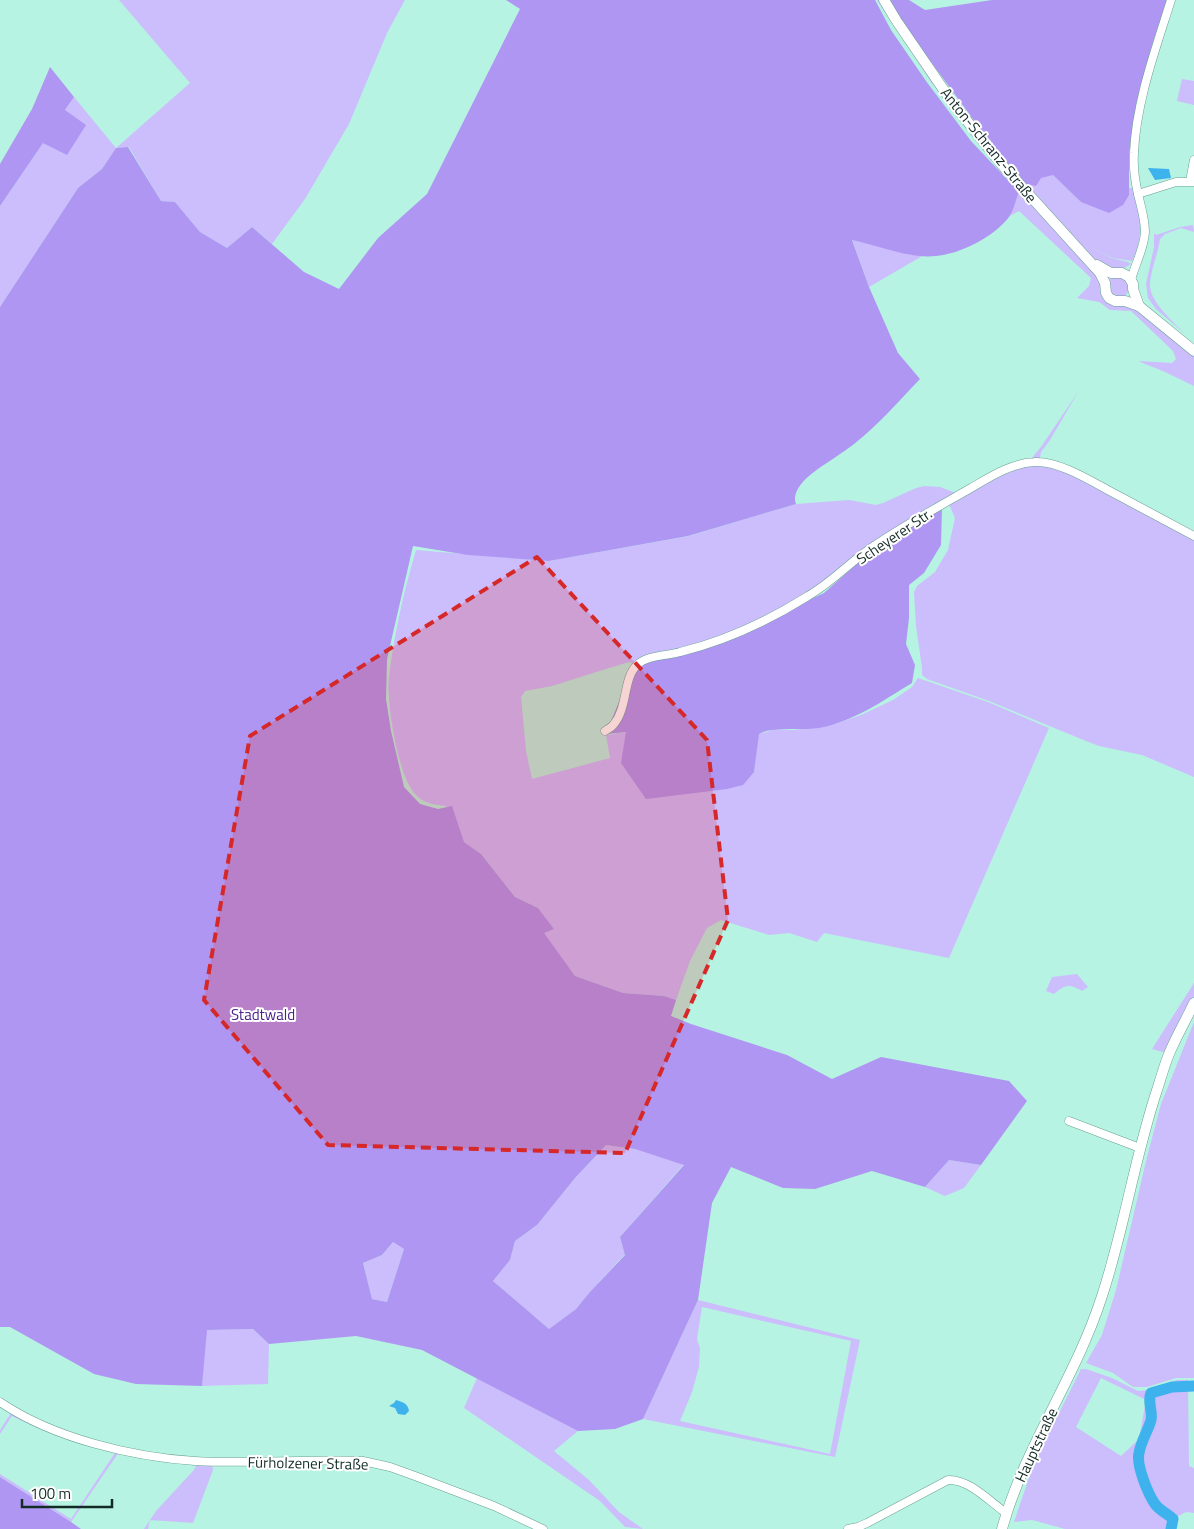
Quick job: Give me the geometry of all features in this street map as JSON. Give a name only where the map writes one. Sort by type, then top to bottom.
[{"type":"main road","name":"Anton-Schranz-Straße","points":[[884,0],[952,102],[1002,166],[1089,260],[1103,278],[1107,296],[1112,300],[1139,306],[1194,351]]},
{"type":"main road","name":"Anton-Schranz-Straße","points":[[1089,260],[1104,269],[1126,274],[1132,285]]},
{"type":"main road","points":[[1105,283],[1109,277],[1119,273]]},
{"type":"main road","points":[[1121,301],[1129,297],[1132,285]]},
{"type":"main road","points":[[1132,285],[1139,306]]},
{"type":"main road","name":"Hauptstraße","points":[[1002,1529],[1006,1513],[1031,1452],[1076,1363],[1102,1298],[1140,1148],[1168,1054],[1194,1003]]},
{"type":"street","points":[[1132,285],[1145,232],[1134,168],[1136,133],[1144,94],[1171,0]]},
{"type":"street","points":[[1138,194],[1169,183],[1192,182],[1194,160]]},
{"type":"street","points":[[1119,273],[1130,269],[1137,263]]},
{"type":"street","name":"Scheyerer Str.","points":[[605,731],[614,724],[620,714],[630,676],[636,665],[640,662],[646,659],[699,648],[751,627],[826,585],[869,549],[946,502],[993,476],[1022,464],[1043,462],[1075,473],[1194,536]]},
{"type":"street","points":[[1069,1121],[1140,1148]]},
{"type":"street","name":"Fürholzener Straße","points":[[0,1402],[26,1418],[67,1436],[151,1455],[195,1461],[363,1461],[390,1467],[494,1506],[543,1529]]},
{"type":"street","points":[[848,1529],[867,1523],[948,1480],[957,1480],[972,1487],[1006,1513]]},
{"type":"highlighted area","points":[[537,557],[707,740],[728,920],[625,1153],[328,1145],[204,1000],[250,736]]},
{"type":"shaded area","points":[[119,0],[405,0],[387,33],[349,124],[305,199],[272,244],[252,227],[227,248],[200,232],[175,202],[161,201],[129,147],[116,148],[190,83]]},
{"type":"shaded area","points":[[877,0],[879,0],[895,26],[994,163],[931,82]]},
{"type":"shaded area","points":[[1182,79],[1194,81],[1194,105],[1177,101]]},
{"type":"shaded area","points":[[74,97],[116,148],[102,169],[78,188],[0,307],[0,206]]},
{"type":"shaded area","points":[[1047,175],[1053,175],[1081,202],[1129,195],[1129,188],[1134,188],[1140,234],[1132,261],[1112,258],[1092,247],[1111,258],[1131,264],[1118,269],[1110,268],[1097,262],[1025,184]]},
{"type":"shaded area","points":[[1019,192],[1101,279],[1100,289],[1105,301],[1135,309],[1194,357],[1194,386],[1138,361],[1172,363],[1176,359],[1173,351],[1131,311],[1110,310],[1099,302],[1077,298],[1089,286],[1091,278],[1019,211],[1010,216]]},
{"type":"shaded area","points":[[1193,225],[1194,232],[1181,228],[1165,234],[1160,239],[1150,282],[1150,289],[1157,303],[1184,333],[1156,309],[1148,298],[1146,284],[1154,247],[1154,233],[1156,235],[1180,227]]},
{"type":"shaded area","points":[[852,239],[908,253],[924,255],[869,287]]},
{"type":"shaded area","points":[[1117,275],[1127,280],[1129,291],[1124,297],[1112,296],[1108,282]]},
{"type":"shaded area","points":[[1078,392],[1041,452],[1040,458],[1031,459],[1041,447]]},
{"type":"shaded area","points":[[1023,465],[1051,466],[1073,474],[1194,538],[1194,777],[1142,755],[1099,746],[989,701],[927,679],[922,675],[914,592],[917,586],[935,572],[948,550],[955,518],[948,502],[982,483]]},
{"type":"shaded area","points":[[924,486],[940,487],[956,493],[882,537],[826,585],[751,627],[637,665],[629,662],[552,686],[525,691],[521,697],[526,751],[532,779],[610,758],[606,735],[627,732],[754,772],[758,734],[773,730],[795,730],[835,724],[861,715],[893,700],[912,687],[918,678],[988,702],[1049,728],[949,958],[824,933],[817,942],[789,933],[769,935],[721,920],[707,928],[690,961],[676,1000],[664,996],[623,993],[575,976],[543,933],[554,929],[538,908],[515,897],[481,854],[464,842],[446,806],[421,800],[409,785],[403,771],[391,720],[389,677],[400,613],[416,550],[549,561],[689,536],[796,504],[849,500],[876,505]]},
{"type":"shaded area","points":[[1077,974],[1088,987],[1082,991],[1067,986],[1054,994],[1046,991],[1052,977]]},
{"type":"shaded area","points":[[1194,983],[1194,996],[1166,1053],[1152,1049]]},
{"type":"shaded area","points":[[1194,1022],[1194,1378],[1176,1378],[1147,1387],[1133,1387],[1113,1373],[1086,1363],[1102,1335],[1116,1290],[1161,1104]]},
{"type":"shaded area","points":[[606,1145],[635,1149],[684,1164],[620,1237],[625,1254],[576,1309],[549,1329],[493,1281],[510,1260],[515,1241],[537,1225],[575,1178]]},
{"type":"shaded area","points":[[949,1160],[981,1165],[964,1188],[945,1196],[925,1187]]},
{"type":"shaded area","points":[[393,1242],[404,1249],[387,1302],[372,1299],[363,1263],[382,1255]]},
{"type":"shaded area","points":[[698,1300],[860,1340],[835,1457],[643,1419]],"holes":[[[702,1307],[851,1341],[830,1454],[680,1421],[692,1392],[699,1367],[700,1348],[697,1339]]]},
{"type":"shaded area","points":[[253,1329],[269,1344],[268,1384],[202,1386],[206,1330]]},
{"type":"shaded area","points":[[1081,1369],[1112,1378],[1138,1391],[1148,1390],[1177,1380],[1188,1380],[1189,1466],[1194,1468],[1194,1513],[1186,1512],[1173,1519],[1171,1529],[1065,1529],[1032,1520],[1014,1522],[1034,1463]],"holes":[[[1101,1378],[1146,1400],[1139,1439],[1121,1456],[1076,1427]]]},
{"type":"shaded area","points":[[477,1378],[578,1431],[554,1451],[589,1480],[619,1512],[643,1529],[625,1527],[600,1501],[464,1408]]},
{"type":"shaded area","points":[[11,1413],[119,1452],[71,1522],[0,1477],[0,1474],[71,1519],[115,1453],[62,1438],[12,1416],[0,1434],[0,1430]]},
{"type":"shaded area","points":[[212,1464],[213,1470],[193,1523],[150,1520],[197,1465]]},
{"type":"shaded area","points":[[150,1520],[148,1529],[144,1529]]},
{"type":"green space","name":"Stadtwald","points":[[506,0],[875,0],[891,30],[971,141],[1019,192],[1011,214],[995,231],[966,248],[945,255],[915,255],[852,240],[869,287],[898,353],[920,379],[863,437],[819,468],[802,483],[795,496],[796,504],[688,536],[549,561],[468,555],[413,546],[387,659],[386,699],[391,731],[404,787],[420,804],[438,809],[452,806],[464,842],[481,854],[515,897],[538,908],[554,929],[544,933],[575,976],[623,993],[664,996],[676,1000],[671,1016],[787,1055],[832,1079],[881,1057],[1009,1081],[1027,1101],[981,1165],[949,1160],[925,1187],[872,1171],[815,1189],[783,1188],[731,1167],[712,1203],[698,1300],[643,1419],[615,1429],[578,1431],[422,1350],[356,1336],[269,1344],[253,1329],[207,1330],[202,1386],[136,1384],[94,1374],[10,1327],[0,1327],[0,307],[78,188],[102,169],[116,148],[128,147],[161,201],[175,202],[200,232],[227,248],[252,227],[304,272],[339,289],[378,238],[427,194],[520,9]],"holes":[[[606,1145],[635,1149],[684,1165],[620,1237],[625,1255],[576,1309],[549,1329],[493,1281],[510,1260],[515,1241],[537,1225],[575,1178]],[[393,1242],[404,1249],[387,1302],[372,1299],[363,1263],[382,1255]]]},
{"type":"green space","points":[[888,0],[909,0],[925,10],[992,0],[1167,0],[1139,93],[1129,153],[1129,195],[1123,205],[1109,213],[1081,202],[1053,175],[1041,178],[1036,186],[1025,184],[984,134]]},
{"type":"green space","points":[[50,67],[74,97],[65,110],[86,125],[67,155],[43,143],[0,206],[0,164],[32,109]]},
{"type":"green space","points":[[942,508],[941,545],[924,573],[909,585],[909,618],[906,644],[915,665],[912,683],[868,710],[832,725],[813,729],[771,730],[759,734],[754,772],[743,785],[727,789],[646,799],[621,763],[626,732],[606,734],[628,679],[637,665],[732,636],[824,593],[868,554]]},
{"type":"green space","points":[[0,1477],[71,1522],[81,1529],[0,1529]]},
{"type":"water","points":[[1148,168],[1169,169],[1171,178],[1155,180]]},
{"type":"water","points":[[396,1400],[407,1406],[409,1411],[405,1415],[398,1414],[395,1408],[389,1406]]},
{"type":"waterway","points":[[1171,1529],[1173,1519],[1157,1506],[1146,1487],[1139,1465],[1139,1453],[1151,1420],[1151,1393],[1172,1387],[1194,1386]]}]
